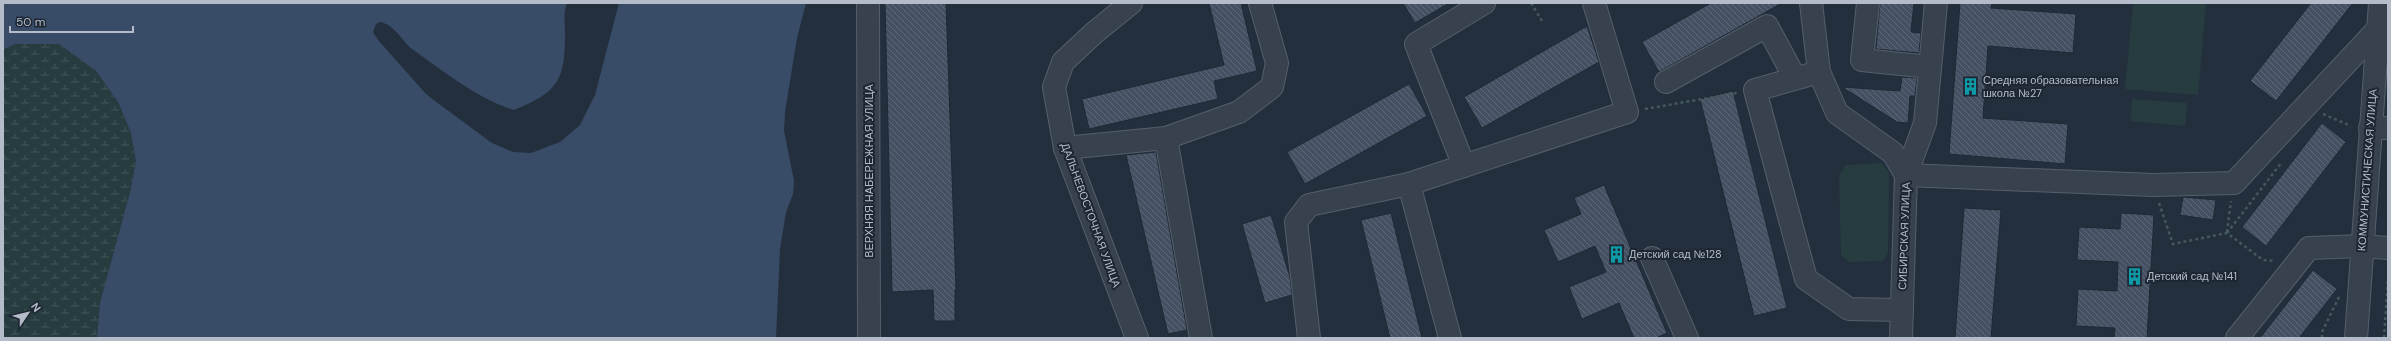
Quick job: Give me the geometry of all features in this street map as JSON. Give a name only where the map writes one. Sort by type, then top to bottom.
[{"type":"street","name":"ВЕРХНЯЯ НАБЕРЕЖНАЯ УЛИЦА","points":[[868,3],[869,338]]},
{"type":"street","name":"ДАЛЬНЕВОСТОЧНАЯ УЛИЦА","points":[[1131,3],[1063,62],[1058,72],[1054,87],[1065,148],[1137,338]]},
{"type":"street","points":[[1065,148],[1166,138],[1239,112],[1272,87],[1277,64],[1260,3]]},
{"type":"street","points":[[1464,166],[1416,44],[1484,3]]},
{"type":"street","points":[[1309,338],[1296,222],[1309,205],[1409,184],[1627,112],[1594,3]]},
{"type":"street","name":"СИБИРСКАЯ УЛИЦА","points":[[1811,3],[1819,72],[1837,113],[1893,153],[1906,175],[1901,338]]},
{"type":"street","points":[[1868,3],[1862,60],[1930,67]]},
{"type":"street","points":[[1936,3],[1925,123],[1906,175],[2154,185],[2234,183],[2378,29]]},
{"type":"street","name":"КОММУНИСТИЧЕСКАЯ УЛИЦА","points":[[2356,338],[2361,246],[2380,3]]},
{"type":"street","points":[[1666,82],[1767,26],[1795,78]]},
{"type":"street","points":[[1819,72],[1755,90],[1806,279],[1849,308],[1902,310]]},
{"type":"street","points":[[1166,138],[1201,338]]},
{"type":"street","points":[[1409,184],[1450,338]]},
{"type":"street","points":[[2236,338],[2309,248],[2361,246],[2388,248]]},
{"type":"street","points":[[1652,258],[1687,338]]},
{"type":"path","points":[[1531,3],[1542,21]]},
{"type":"path","points":[[1627,112],[1755,90]]},
{"type":"path","points":[[2320,113],[2370,127]]},
{"type":"path","points":[[2154,185],[2173,244],[2227,233],[2287,156]]},
{"type":"path","points":[[2227,233],[2234,183]]},
{"type":"path","points":[[2227,233],[2263,260]]},
{"type":"path","points":[[2384,338],[2388,278]]},
{"type":"path","points":[[2322,338],[2322,332],[2341,294]]},
{"type":"green space","points":[[2133,3],[2206,3],[2198,95],[2125,89]]},
{"type":"green space","points":[[15,44],[59,44],[96,71],[118,102],[131,133],[136,162],[130,192],[100,303],[97,338],[3,338],[3,50]]},
{"type":"green space","points":[[2132,99],[2187,103],[2185,126],[2130,121]]},
{"type":"green space","points":[[1882,163],[1889,173],[1888,253],[1883,261],[1849,262],[1841,255],[1839,175],[1846,165]]},
{"type":"water","points":[[3,3],[567,3],[565,14],[565,50],[560,74],[556,83],[541,97],[514,110],[487,99],[461,84],[408,46],[394,29],[385,23],[380,22],[376,24],[373,32],[378,40],[426,94],[439,104],[492,143],[513,152],[531,153],[560,142],[580,125],[595,95],[619,3],[806,3],[797,38],[785,112],[784,131],[794,181],[793,194],[786,212],[780,249],[776,338],[97,338],[100,303],[130,192],[136,162],[131,133],[118,102],[96,71],[59,44],[15,44],[3,50]]},
{"type":"building","points":[[885,3],[946,3],[956,290],[955,321],[934,321],[933,290],[892,292]]},
{"type":"building","points":[[1209,3],[1241,3],[1257,71],[1214,81],[1218,99],[1089,129],[1082,99],[1224,65]]},
{"type":"building","points":[[1403,3],[1449,3],[1415,23]]},
{"type":"building","points":[[1711,3],[1782,3],[1659,72],[1642,42]]},
{"type":"building","points":[[1880,3],[1914,3],[1911,32],[1921,33],[1919,53],[1876,49]]},
{"type":"building","name":"Средняя образовательная школа №27","points":[[1960,3],[1992,3],[1991,8],[2076,14],[2073,53],[1988,46],[1983,118],[2068,124],[2065,164],[1949,154]]},
{"type":"building","points":[[2311,3],[2353,3],[2276,101],[2250,81]]},
{"type":"building","points":[[1587,26],[1599,62],[1482,128],[1464,97]]},
{"type":"building","points":[[1902,77],[1917,78],[1915,96],[1910,96],[1908,123],[1897,122],[1842,87],[1900,91]]},
{"type":"building","points":[[1409,84],[1427,116],[1305,184],[1287,152]]},
{"type":"building","points":[[1733,91],[1787,308],[1754,316],[1700,99]]},
{"type":"building","points":[[2322,123],[2346,142],[2266,246],[2242,227]]},
{"type":"building","points":[[1156,152],[1187,330],[1168,334],[1126,155]]},
{"type":"building","name":"Детский сад №128","points":[[1604,185],[1667,333],[1656,338],[1634,338],[1619,303],[1582,319],[1569,287],[1606,272],[1595,246],[1558,262],[1544,230],[1581,214],[1574,198]]},
{"type":"building","points":[[2183,197],[2216,200],[2213,220],[2180,215]]},
{"type":"building","points":[[1964,208],[2001,210],[1991,338],[1955,338]]},
{"type":"building","points":[[1391,213],[1422,338],[1390,338],[1361,220]]},
{"type":"building","name":"Детский сад №141","points":[[2121,213],[2154,215],[2147,338],[2114,338],[2115,328],[2076,326],[2078,289],[2117,291],[2118,262],[2077,260],[2079,227],[2120,229]]},
{"type":"building","points":[[1271,215],[1290,277],[1292,295],[1265,303],[1242,224]]},
{"type":"building","points":[[2313,270],[2337,289],[2299,338],[2260,338]]},
{"type":"place","name":"Средняя образовательная школа №27","points":[[1970,86]]},
{"type":"place","name":"Детский сад №128","points":[[1616,254]]},
{"type":"place","name":"Детский сад №141","points":[[2134,276]]}]
